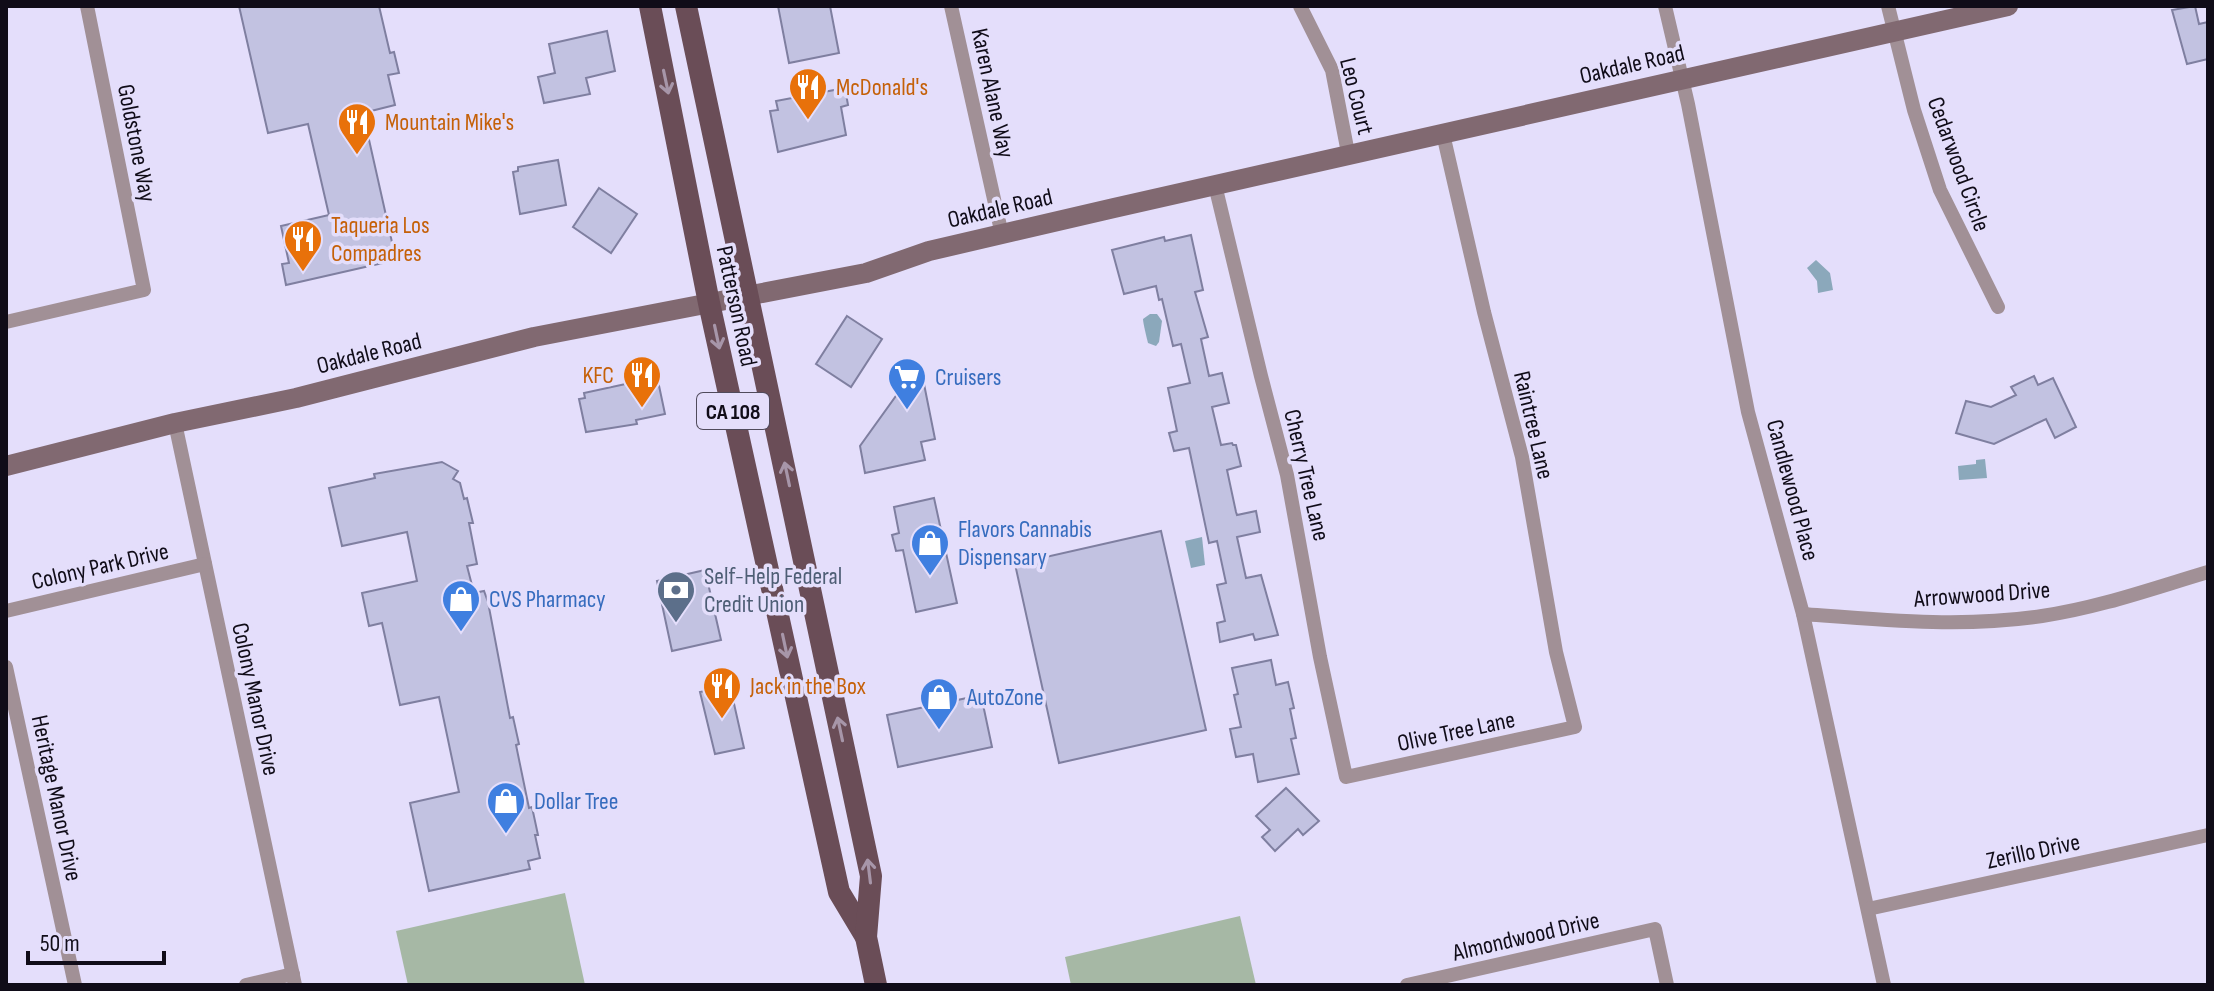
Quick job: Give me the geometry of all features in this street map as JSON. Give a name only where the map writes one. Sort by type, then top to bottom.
[{"type":"main road","name":"Patterson Road","points":[[650,6],[709,303],[839,892],[866,937]]},
{"type":"main road","name":"Patterson Road","points":[[686,6],[871,876],[866,937],[876,985]]},
{"type":"street","name":"Goldstone Way","points":[[6,322],[144,290],[87,6]]},
{"type":"street","name":"Karen Alane Way","points":[[951,6],[1002,235]]},
{"type":"street","name":"Leo Court","points":[[1300,6],[1332,70],[1348,153]]},
{"type":"street","name":"Candlewood Place","points":[[1665,6],[1748,412],[1803,614],[1884,985]]},
{"type":"street","name":"Cedarwood Circle","points":[[1888,6],[1914,110],[1940,190],[1961,238],[1998,307]]},
{"type":"street","name":"Oakdale Road","points":[[6,466],[175,423],[296,398],[534,337],[866,273],[929,251],[1348,153],[2008,6]]},
{"type":"street","name":"Raintree Lane","points":[[1443,134],[1484,312],[1522,457],[1556,652],[1575,727]]},
{"type":"street","name":"Cherry Tree Lane","points":[[1215,185],[1287,475],[1320,657],[1346,777]]},
{"type":"street","name":"Colony Manor Drive","points":[[175,423],[294,980]]},
{"type":"street","name":"Colony Park Drive","points":[[6,611],[205,564]]},
{"type":"street","name":"Arrowwood Drive","points":[[1803,614],[1911,622],[2011,620],[2044,616],[2208,572]]},
{"type":"street","name":"Heritage Manor Drive","points":[[6,667],[75,985]]},
{"type":"street","name":"Olive Tree Lane","points":[[1346,777],[1575,727]]},
{"type":"street","name":"Zerillo Drive","points":[[1868,909],[2208,835]]},
{"type":"street","name":"Almondwood Drive","points":[[1407,985],[1655,929],[1667,985]]},
{"type":"street","points":[[246,985],[294,980]]},
{"type":"green space","points":[[565,893],[585,985],[408,985],[396,931]]},
{"type":"green space","points":[[1240,916],[1256,985],[1071,985],[1065,957]]},
{"type":"water","points":[[1816,260],[1830,273],[1833,290],[1818,293],[1817,281],[1807,268]]},
{"type":"water","points":[[1157,314],[1162,321],[1156,346],[1148,343],[1143,319]]},
{"type":"water","points":[[1985,459],[1987,478],[1959,480],[1958,466],[1976,464],[1976,460]]},
{"type":"water","points":[[1202,537],[1205,565],[1191,568],[1185,541]]},
{"type":"building","points":[[239,6],[379,6],[390,53],[394,52],[399,73],[388,75],[395,105],[363,113],[396,260],[286,285],[282,264],[289,263],[281,226],[329,215],[308,124],[268,133]]},
{"type":"building","points":[[778,6],[830,6],[839,53],[789,63]]},
{"type":"building","points":[[2195,6],[2199,24],[2208,22],[2208,59],[2187,64],[2172,10]]},
{"type":"building","points":[[607,31],[615,71],[586,78],[590,94],[544,103],[538,77],[555,73],[549,44]]},
{"type":"building","name":"McDonald's","points":[[845,88],[848,105],[841,107],[846,135],[778,152],[770,111],[778,110],[776,101]]},
{"type":"building","points":[[558,160],[566,205],[520,214],[513,172],[518,171],[518,167]]},
{"type":"building","points":[[599,188],[637,214],[611,253],[573,227]]},
{"type":"building","points":[[1191,235],[1203,290],[1195,292],[1208,337],[1201,339],[1209,376],[1222,373],[1229,403],[1212,407],[1221,445],[1236,445],[1241,466],[1227,470],[1236,512],[1237,515],[1256,511],[1260,532],[1237,537],[1246,578],[1261,575],[1278,635],[1255,640],[1253,634],[1220,642],[1217,623],[1225,621],[1217,585],[1226,583],[1217,541],[1209,543],[1189,448],[1174,451],[1169,433],[1177,431],[1168,388],[1190,383],[1181,344],[1173,346],[1156,286],[1124,294],[1112,250],[1164,237],[1165,241]]},
{"type":"building","points":[[847,316],[882,339],[851,387],[816,364]]},
{"type":"building","points":[[2034,376],[2038,385],[2053,378],[2076,427],[2055,438],[2046,419],[1994,444],[1956,433],[1966,401],[1991,407],[2016,395],[2011,387]]},
{"type":"building","name":"Cruisers","points":[[923,379],[935,439],[921,442],[925,460],[865,473],[860,446],[906,382]]},
{"type":"building","points":[[644,380],[644,384],[658,381],[665,414],[636,420],[637,424],[586,432],[579,399],[585,398],[584,393]]},
{"type":"building","points":[[442,462],[458,471],[453,479],[460,483],[464,499],[467,498],[477,564],[467,566],[474,593],[484,591],[488,602],[510,718],[513,717],[519,744],[516,745],[529,808],[532,807],[538,835],[535,835],[540,858],[528,861],[530,869],[429,891],[410,803],[459,792],[439,697],[400,705],[382,623],[369,626],[362,593],[417,581],[407,532],[342,546],[329,488],[375,478],[374,474]]},
{"type":"building","name":"Flavors Cannabis Dispensary","points":[[934,498],[957,603],[916,612],[903,550],[896,551],[892,535],[899,533],[894,507]]},
{"type":"building","points":[[1161,531],[1206,730],[1059,763],[1015,564]]},
{"type":"building","points":[[705,570],[721,640],[672,651],[657,581]]},
{"type":"building","points":[[1271,660],[1276,685],[1288,682],[1296,738],[1291,739],[1299,774],[1258,782],[1253,754],[1236,757],[1230,729],[1241,727],[1232,668]]},
{"type":"building","name":"Jack in the Box","points":[[730,686],[744,748],[715,754],[700,692]]},
{"type":"building","name":"AutoZone","points":[[981,695],[992,747],[898,767],[887,715]]},
{"type":"building","points":[[1286,788],[1319,821],[1303,835],[1298,829],[1275,851],[1262,837],[1270,830],[1256,816]]},
{"type":"place","name":"McDonald's","points":[[808,121]]},
{"type":"place","name":"Mountain Mike's","points":[[357,156]]},
{"type":"place","name":"Taqueria Los Compadres","points":[[303,273]]},
{"type":"place","name":"KFC","points":[[642,409]]},
{"type":"place","name":"Cruisers","points":[[907,411]]},
{"type":"place","name":"Flavors Cannabis Dispensary","points":[[930,577]]},
{"type":"place","name":"Self-Help Federal Credit Union","points":[[676,624]]},
{"type":"place","name":"CVS Pharmacy","points":[[461,633]]},
{"type":"place","name":"Jack in the Box","points":[[722,720]]},
{"type":"place","name":"AutoZone","points":[[939,731]]},
{"type":"place","name":"Dollar Tree","points":[[506,835]]}]
